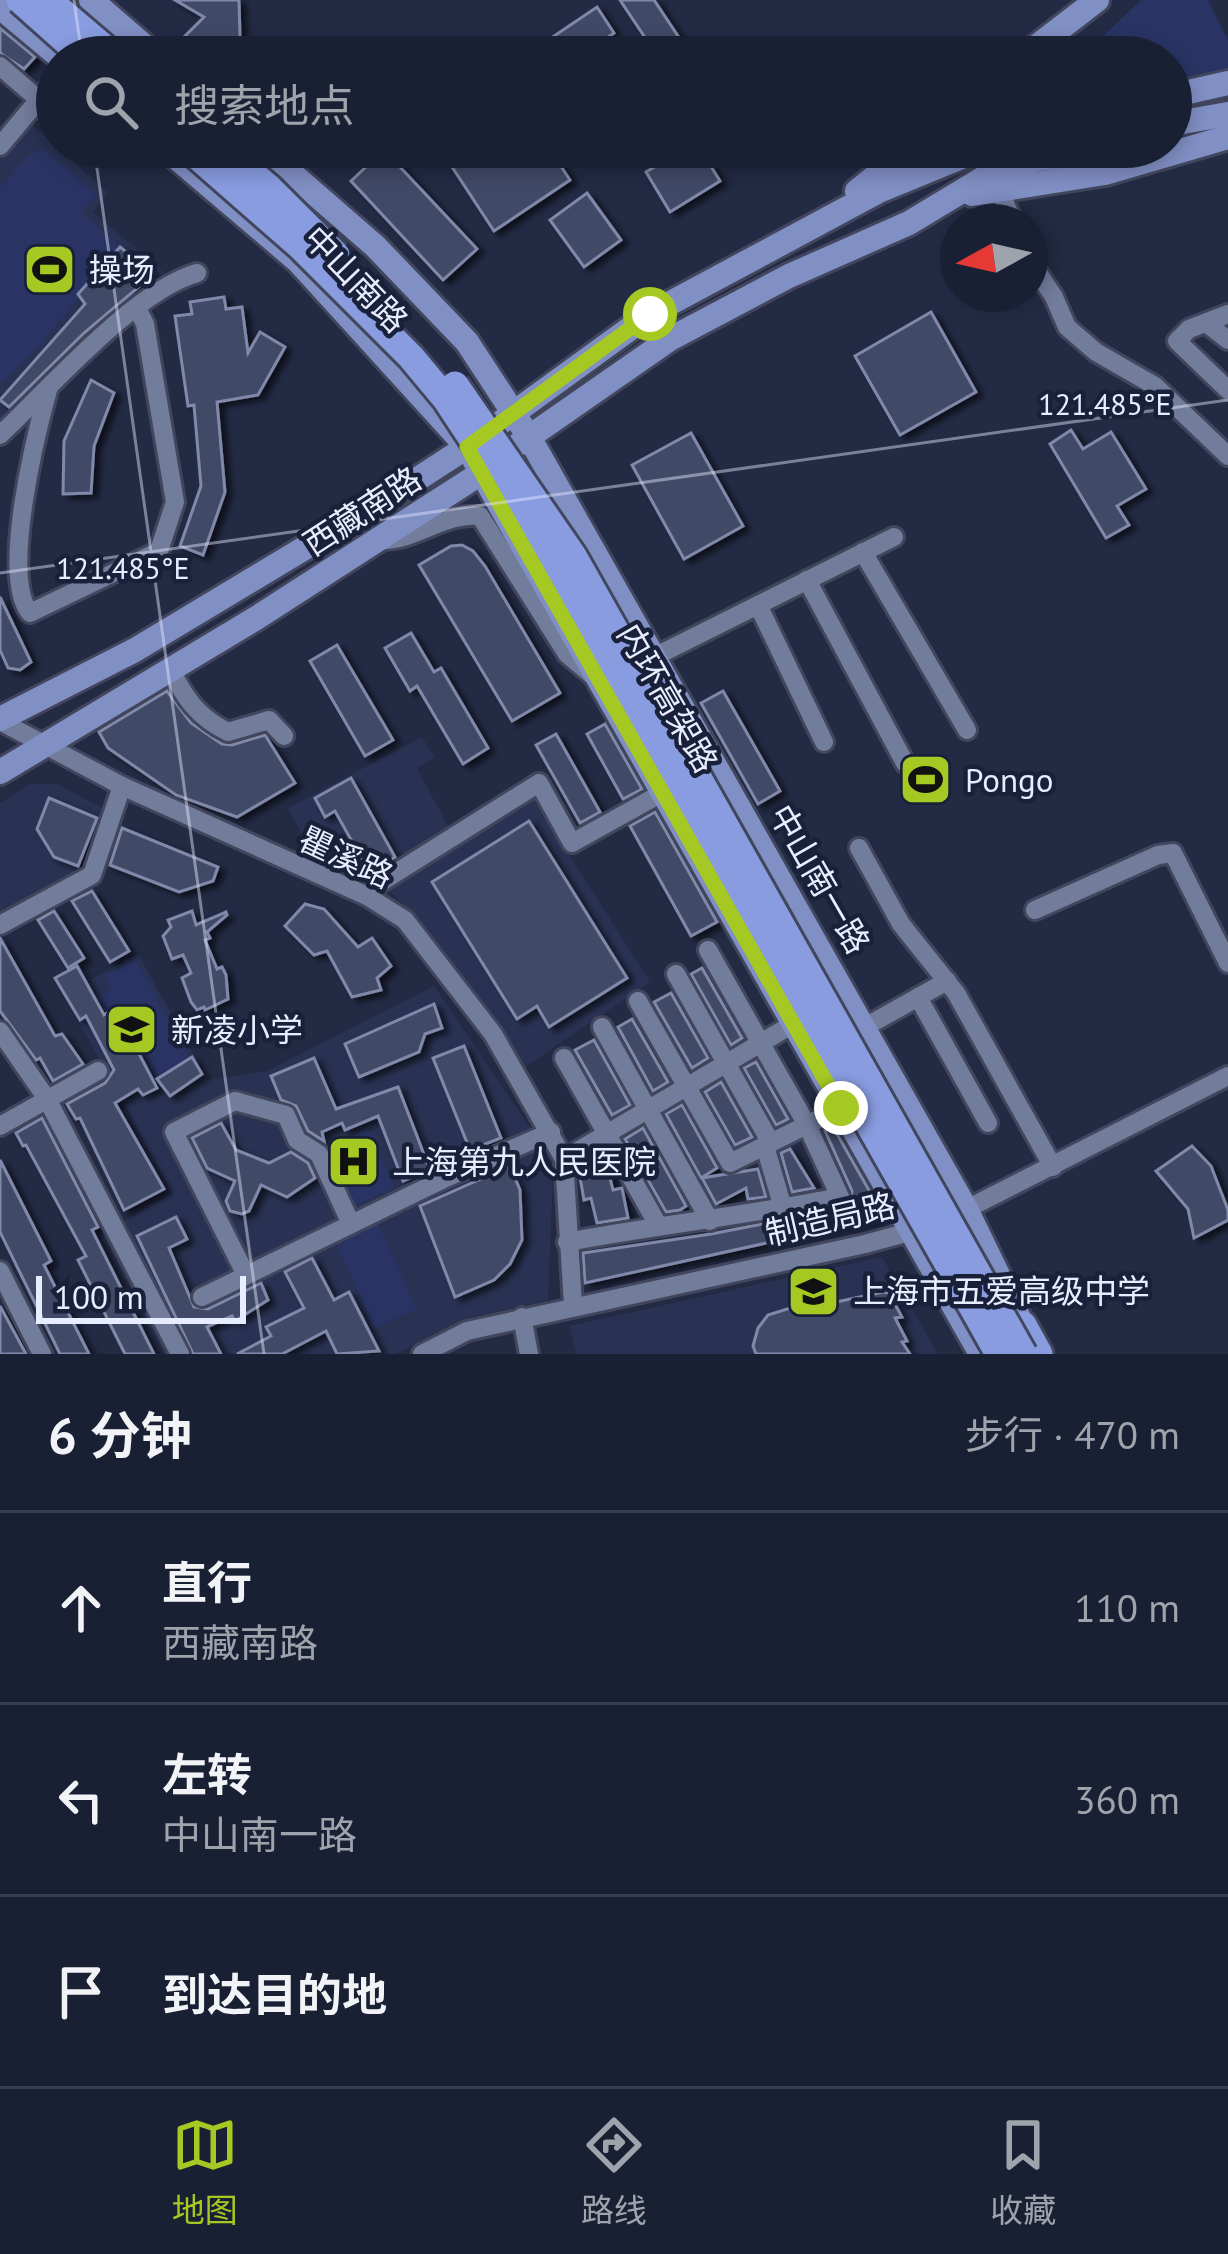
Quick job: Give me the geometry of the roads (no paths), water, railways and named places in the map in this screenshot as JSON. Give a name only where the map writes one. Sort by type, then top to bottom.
[{"type":"highway","points":[[20,0],[60,36]]},
{"type":"highway","points":[[48,0],[90,36]]},
{"type":"highway","name":"内环高架路","points":[[211,168],[300,246],[446,399],[500,481],[659,753],[999,1354]]},
{"type":"highway","name":"内环高架路","points":[[244,168],[298,217],[448,376],[523,478],[573,556],[1023,1354]]},
{"type":"highway","points":[[1023,1324],[1038,1354]]},
{"type":"main road","points":[[1050,36],[1097,0]]},
{"type":"main road","points":[[105,4],[136,36]]},
{"type":"main road","points":[[0,7],[36,37]]},
{"type":"main road","points":[[1192,91],[1228,83]]},
{"type":"main road","points":[[1192,120],[1228,114]]},
{"type":"main road","name":"西藏南路","points":[[1192,140],[1228,136]]},
{"type":"main road","name":"西藏南路","points":[[1192,147],[1228,136]]},
{"type":"main road","name":"中山南路","points":[[189,168],[298,261],[467,447],[480,475]]},
{"type":"main road","name":"中山南路","points":[[285,168],[375,246],[466,342],[529,437]]},
{"type":"main road","name":"西藏南路","points":[[808,230],[885,168]]},
{"type":"main road","name":"西藏南路","points":[[0,720],[135,650],[467,447],[650,314],[879,191],[935,168]]},
{"type":"main road","name":"西藏南路","points":[[0,772],[480,475],[670,339],[789,276],[1020,168]]},
{"type":"main road","name":"西藏南路","points":[[995,180],[1122,168]]},
{"type":"main road","name":"中山南一路","points":[[529,437],[865,1027],[966,1209],[1023,1324],[1037,1334],[1048,1354]]},
{"type":"main road","points":[[480,475],[981,1354]]},
{"type":"street","points":[[86,36],[105,4]]},
{"type":"street","points":[[0,65],[30,92]]},
{"type":"street","points":[[0,146],[36,103]]},
{"type":"street","points":[[995,180],[1005,204]]},
{"type":"street","points":[[0,435],[137,308],[173,280],[197,273]]},
{"type":"street","points":[[1048,287],[1067,327],[1096,352],[1155,386],[1228,456]]},
{"type":"street","points":[[48,390],[34,438],[18,535],[21,603],[30,613],[159,551],[167,535],[175,502],[145,324],[137,308]]},
{"type":"street","points":[[1228,314],[1189,329],[1177,341],[1228,390]]},
{"type":"street","points":[[1206,322],[1228,340]]},
{"type":"street","points":[[379,540],[404,539],[450,518],[480,516],[567,654],[596,677]]},
{"type":"street","points":[[656,656],[894,537]]},
{"type":"street","points":[[863,552],[967,730]]},
{"type":"street","points":[[807,580],[905,763]]},
{"type":"street","points":[[758,605],[824,742]]},
{"type":"street","points":[[171,669],[190,705],[214,725],[228,732],[269,720],[284,736]]},
{"type":"street","name":"瞿溪路","points":[[0,720],[122,786],[367,896],[405,920],[493,1034],[564,1159],[574,1305]]},
{"type":"street","points":[[367,896],[375,886],[539,783],[572,843],[662,793]]},
{"type":"street","points":[[0,925],[92,875],[122,786]]},
{"type":"street","points":[[859,848],[901,925],[946,981],[1053,1167]]},
{"type":"street","points":[[1035,910],[1158,855],[1173,853],[1228,963]]},
{"type":"street","points":[[567,1242],[840,1197],[807,1125],[708,950]]},
{"type":"street","points":[[676,974],[768,1144],[783,1208]]},
{"type":"street","points":[[865,1027],[946,981]]},
{"type":"street","points":[[918,998],[988,1123]]},
{"type":"street","points":[[638,1001],[730,1163],[841,1108]]},
{"type":"street","points":[[564,1159],[794,1024]]},
{"type":"street","points":[[602,1028],[710,1221]]},
{"type":"street","points":[[0,1031],[47,1099],[180,1354]]},
{"type":"street","points":[[564,1058],[658,1225]]},
{"type":"street","points":[[0,1126],[98,1071]]},
{"type":"street","name":"制造局路","points":[[422,1354],[467,1331],[522,1317],[866,1244],[942,1223],[1228,1076]]},
{"type":"street","points":[[246,1275],[174,1132],[235,1101],[286,1115],[297,1140],[319,1154],[351,1224]]},
{"type":"street","points":[[202,1297],[550,1132]]},
{"type":"street","points":[[2,1278],[43,1354]]},
{"type":"street","points":[[522,1317],[529,1354]]},
{"type":"street","points":[[467,1331],[471,1354]]},
{"type":"place","name":"操场","points":[[50,270]]},
{"type":"place","name":"Pongo","points":[[926,780]]},
{"type":"place","name":"新凌小学","points":[[132,1030]]},
{"type":"place","name":"上海第九人民医院","points":[[353,1162]]},
{"type":"place","name":"上海市五爱高级中学","points":[[814,1291]]}]
